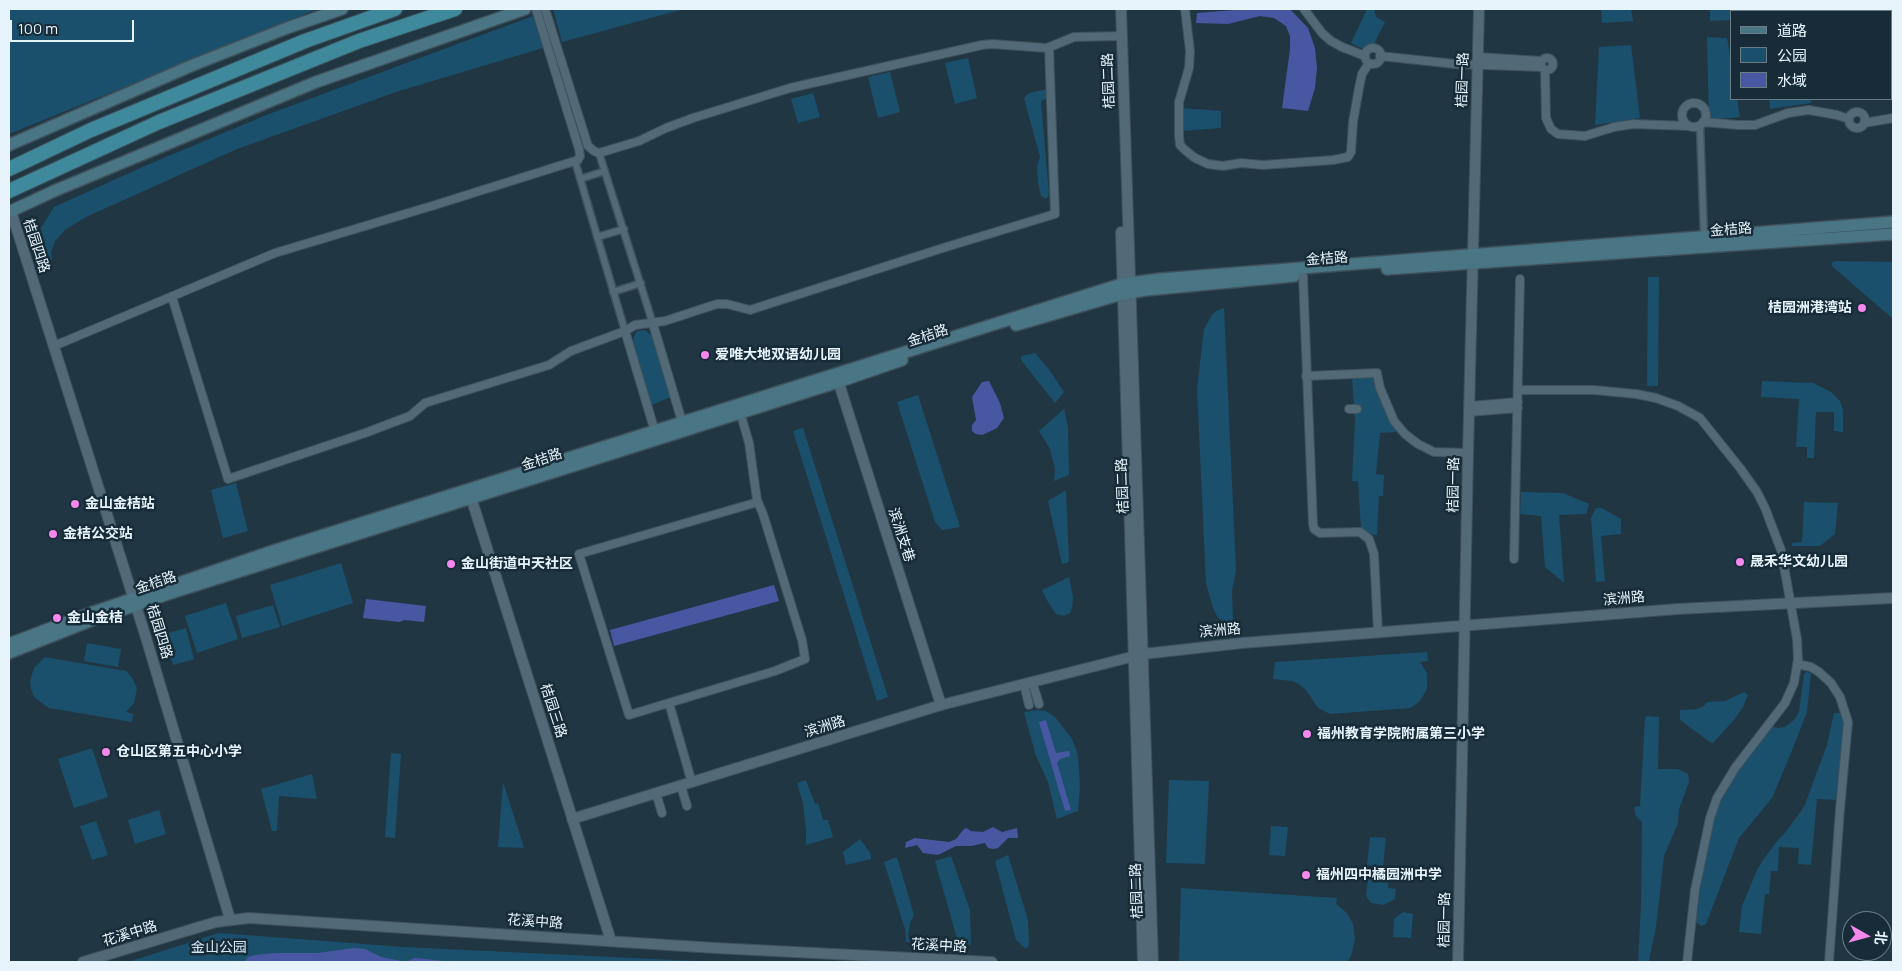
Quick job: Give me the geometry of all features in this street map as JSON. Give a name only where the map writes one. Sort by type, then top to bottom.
[{"type":"highway","points":[[9,169],[91,130],[305,41],[395,9]]},
{"type":"highway","points":[[9,191],[159,122],[359,40],[455,9]]},
{"type":"main road","points":[[9,145],[184,69],[287,28],[342,9]]},
{"type":"main road","points":[[10,212],[54,191],[316,82],[525,9]]},
{"type":"main road","points":[[1126,288],[1473,260],[1704,237],[1893,222]]},
{"type":"main road","name":"金桔路","points":[[9,653],[135,602],[740,408],[952,344],[1126,288],[1303,276],[1473,260],[1893,234]]},
{"type":"main road","points":[[9,644],[135,602]]},
{"type":"street","points":[[54,346],[274,253],[575,161],[580,156],[579,149],[536,9]]},
{"type":"street","points":[[545,9],[587,141],[591,149],[599,153],[639,141],[693,118],[790,88],[982,45],[1049,47],[1074,37],[1118,36]]},
{"type":"street","name":"桔园二路","points":[[1114,9],[1118,36],[1138,655],[1153,962]]},
{"type":"street","name":"桔园二路","points":[[1118,36],[1121,9]]},
{"type":"street","points":[[1184,9],[1190,52],[1179,102],[1180,145],[1195,158],[1208,164],[1223,166],[1241,163],[1263,165],[1333,160],[1348,156],[1351,152],[1353,122],[1367,59],[1368,50],[1373,48],[1377,50],[1380,56],[1377,63],[1367,59],[1331,41],[1322,33],[1304,9]]},
{"type":"street","name":"桔园一路","points":[[1458,962],[1469,409],[1480,9]]},
{"type":"street","points":[[172,297],[228,480],[410,416],[425,403],[549,365],[571,351],[639,324],[654,324],[717,304],[727,304],[750,310],[954,244],[1055,214],[1049,47]]},
{"type":"street","points":[[1380,56],[1543,66],[1546,118],[1551,129],[1558,134],[1585,136],[1614,127],[1632,124],[1688,126],[1701,123],[1755,125],[1788,114],[1810,110],[1849,119],[1850,125],[1855,128],[1860,128],[1864,123],[1893,118]]},
{"type":"street","points":[[1688,126],[1683,120],[1682,113],[1690,104],[1697,104],[1703,108],[1705,116],[1701,123],[1704,237]]},
{"type":"street","points":[[599,153],[654,324],[684,426]]},
{"type":"street","points":[[575,161],[656,435]]},
{"type":"street","points":[[580,179],[605,171]]},
{"type":"street","name":"桔园四路","points":[[10,212],[135,602],[230,919]]},
{"type":"street","points":[[597,237],[624,230]]},
{"type":"street","points":[[1303,276],[1313,524],[1316,532],[1324,534],[1363,533],[1371,544],[1374,554],[1378,632]]},
{"type":"street","points":[[1514,559],[1520,279]]},
{"type":"street","points":[[613,292],[641,283]]},
{"type":"street","points":[[1306,376],[1377,373],[1380,388],[1394,421],[1405,434],[1418,444],[1434,452],[1468,453]]},
{"type":"street","name":"滨洲支巷","points":[[837,378],[941,705]]},
{"type":"street","points":[[1518,390],[1594,390],[1636,394],[1656,398],[1678,406],[1700,418],[1747,477],[1765,508],[1781,550],[1797,639],[1797,664],[1794,683],[1785,703],[1727,778],[1714,805],[1695,890],[1686,962]]},
{"type":"street","points":[[1469,409],[1518,405]]},
{"type":"street","points":[[740,408],[749,443],[758,502],[802,640],[805,659],[775,671],[629,715],[580,554],[758,502]]},
{"type":"street","name":"桔园三路","points":[[470,494],[610,941]]},
{"type":"street","name":"滨洲路","points":[[572,819],[941,705],[1138,655],[1193,647],[1678,609],[1893,598]]},
{"type":"street","name":"桔园二路","points":[[1138,655],[1143,962]]},
{"type":"street","points":[[1797,664],[1811,667],[1831,683],[1840,697],[1848,722],[1829,962]]},
{"type":"street","points":[[1028,682],[1039,704]]},
{"type":"street","points":[[1028,682],[1030,705]]},
{"type":"street","points":[[669,703],[692,783]]},
{"type":"street","points":[[681,786],[687,806]]},
{"type":"street","points":[[656,793],[662,813]]},
{"type":"street","name":"花溪中路","points":[[83,962],[230,919],[266,918],[725,949],[992,962]]},
{"type":"green space","points":[[9,9],[317,9],[9,134]]},
{"type":"green space","points":[[553,9],[684,9],[562,42]]},
{"type":"green space","points":[[1367,9],[1374,9],[1376,17],[1385,22],[1373,46],[1368,46],[1365,50],[1351,43]]},
{"type":"green space","points":[[1601,9],[1631,9],[1633,21],[1602,23]]},
{"type":"green space","points":[[1710,9],[1732,9],[1730,10],[1730,20],[1710,21]]},
{"type":"green space","points":[[533,16],[543,48],[399,91],[237,149],[86,217],[65,230],[55,241],[51,252],[52,260],[43,264],[40,245],[41,228],[54,207],[147,165],[269,114]]},
{"type":"green space","points":[[1707,37],[1727,38],[1730,54],[1730,100],[1737,100],[1740,117],[1709,120]]},
{"type":"green space","points":[[1631,45],[1640,118],[1595,125],[1599,47]]},
{"type":"green space","points":[[968,58],[977,98],[955,104],[945,63]]},
{"type":"green space","points":[[890,72],[900,112],[878,118],[868,77]]},
{"type":"green space","points":[[1047,89],[1047,98],[1041,101],[1049,195],[1046,199],[1041,196],[1038,183],[1037,166],[1040,157],[1024,98],[1029,93]]},
{"type":"green space","points":[[813,93],[820,117],[798,123],[791,99]]},
{"type":"green space","points":[[1769,100],[1810,100],[1811,103],[1770,109]]},
{"type":"green space","points":[[1181,108],[1221,111],[1221,128],[1180,131]]},
{"type":"green space","points":[[1834,261],[1893,262],[1893,319],[1833,267],[1831,264]]},
{"type":"green space","points":[[1648,277],[1659,277],[1658,386],[1647,386]]},
{"type":"green space","points":[[1224,308],[1236,570],[1232,591],[1233,621],[1223,621],[1218,618],[1206,583],[1197,389],[1204,329],[1212,315]]},
{"type":"green space","points":[[645,330],[652,336],[671,397],[651,405],[633,345],[637,331]]},
{"type":"green space","points":[[1035,353],[1064,392],[1055,403],[1021,360],[1021,356]]},
{"type":"green space","points":[[1352,377],[1374,378],[1377,391],[1396,432],[1380,433],[1376,474],[1384,475],[1383,496],[1379,496],[1377,535],[1368,534],[1361,528],[1358,481],[1352,481],[1355,420]]},
{"type":"green space","points":[[1762,381],[1813,383],[1831,392],[1840,401],[1843,410],[1843,432],[1834,431],[1834,412],[1816,412],[1814,458],[1807,458],[1807,447],[1796,447],[1799,399],[1761,397]]},
{"type":"green space","points":[[918,395],[960,527],[942,530],[935,522],[897,402]]},
{"type":"green space","points":[[1064,409],[1068,427],[1069,475],[1054,481],[1055,469],[1050,449],[1039,431]]},
{"type":"green space","points":[[803,428],[888,697],[877,701],[793,431]]},
{"type":"green space","points":[[236,483],[248,531],[223,538],[211,490]]},
{"type":"green space","points":[[1066,490],[1069,561],[1062,564],[1048,501]]},
{"type":"green space","points":[[1521,492],[1563,493],[1589,504],[1586,514],[1559,515],[1564,583],[1545,567],[1541,516],[1520,514]]},
{"type":"green space","points":[[1804,502],[1838,503],[1835,534],[1820,546],[1792,546],[1792,543],[1802,542]]},
{"type":"green space","points":[[1596,508],[1602,508],[1621,519],[1621,534],[1601,536],[1605,581],[1596,582],[1591,518]]},
{"type":"green space","points":[[341,563],[353,603],[282,626],[270,585]]},
{"type":"green space","points":[[1069,577],[1073,597],[1072,608],[1070,613],[1064,616],[1056,614],[1042,590]]},
{"type":"green space","points":[[226,603],[238,639],[197,653],[185,616]]},
{"type":"green space","points":[[273,605],[280,627],[242,638],[236,616]]},
{"type":"green space","points":[[186,628],[194,659],[173,665],[165,634]]},
{"type":"green space","points":[[87,643],[121,649],[118,667],[84,661]]},
{"type":"green space","points":[[1427,652],[1428,661],[1420,662],[1427,673],[1427,689],[1420,701],[1411,708],[1330,714],[1318,708],[1306,690],[1300,685],[1292,681],[1273,679],[1275,662]]},
{"type":"green space","points":[[45,657],[126,671],[137,688],[134,703],[126,712],[133,714],[132,722],[49,708],[42,703],[34,697],[30,681],[34,668]]},
{"type":"green space","points":[[1807,672],[1811,673],[1807,712],[1791,753],[1772,798],[1739,838],[1706,924],[1701,926],[1695,921],[1694,914],[1712,818],[1729,779],[1770,726],[1785,727],[1795,719],[1799,711],[1804,674]]},
{"type":"green space","points":[[1744,692],[1748,695],[1743,707],[1713,743],[1680,720],[1680,710],[1697,709],[1704,706],[1707,702],[1725,701]]},
{"type":"green space","points":[[1046,711],[1055,717],[1072,739],[1078,755],[1080,787],[1078,811],[1057,819],[1048,782],[1036,756],[1024,712]]},
{"type":"green space","points":[[1834,713],[1844,713],[1846,721],[1839,800],[1817,799],[1811,865],[1798,864],[1799,848],[1779,847],[1778,871],[1771,871],[1769,894],[1765,894],[1761,934],[1739,932],[1742,906],[1757,870],[1804,807],[1827,745]]},
{"type":"green space","points":[[1647,716],[1659,717],[1658,769],[1678,769],[1688,774],[1689,782],[1679,809],[1678,823],[1664,856],[1656,927],[1649,961],[1638,962],[1642,822],[1636,816],[1634,807],[1640,806],[1645,718]]},
{"type":"green space","points":[[92,748],[108,797],[74,808],[58,759]]},
{"type":"green space","points":[[391,753],[401,754],[395,838],[385,837]]},
{"type":"green space","points":[[312,774],[317,799],[279,796],[277,831],[272,831],[261,789]]},
{"type":"green space","points":[[806,780],[815,804],[818,803],[823,820],[828,820],[833,837],[806,845],[803,803],[797,783]]},
{"type":"green space","points":[[1169,780],[1209,781],[1205,864],[1166,863]]},
{"type":"green space","points":[[503,782],[524,848],[498,847]]},
{"type":"green space","points":[[159,810],[166,834],[135,844],[128,820]]},
{"type":"green space","points":[[96,821],[108,855],[92,860],[80,826]]},
{"type":"green space","points":[[1271,826],[1288,827],[1285,856],[1269,855]]},
{"type":"green space","points":[[1370,837],[1386,838],[1383,867],[1367,865]]},
{"type":"green space","points":[[860,839],[871,854],[871,859],[846,865],[843,852]]},
{"type":"green space","points":[[1008,855],[1028,920],[1029,945],[1026,949],[1016,940],[995,861]]},
{"type":"green space","points":[[951,856],[970,910],[971,945],[958,942],[935,861]]},
{"type":"green space","points":[[897,857],[914,915],[910,923],[908,936],[910,942],[906,942],[905,929],[884,862]]},
{"type":"green space","points":[[1369,870],[1389,873],[1388,888],[1396,889],[1395,899],[1384,905],[1371,903],[1366,896]]},
{"type":"green space","points":[[1181,888],[1337,898],[1336,904],[1347,913],[1353,924],[1355,939],[1351,956],[1347,962],[1179,962]]},
{"type":"green space","points":[[1403,912],[1413,914],[1411,938],[1393,937],[1394,919]]},
{"type":"green space","name":"金山公园","points":[[219,933],[404,947],[716,962],[128,962]]},
{"type":"water","points":[[1248,9],[1290,9],[1308,28],[1315,48],[1317,68],[1315,88],[1308,111],[1282,108],[1290,49],[1290,36],[1286,26],[1274,18],[1260,16],[1228,24],[1196,23],[1197,13]]},
{"type":"water","points":[[989,381],[1000,403],[1004,418],[997,428],[982,435],[976,434],[972,431],[972,425],[976,420],[972,397],[982,382]]},
{"type":"water","points":[[774,585],[779,601],[614,646],[610,630]]},
{"type":"water","points":[[366,599],[426,606],[424,622],[404,620],[400,622],[363,618]]},
{"type":"water","points":[[1046,720],[1056,753],[1069,751],[1070,756],[1060,759],[1057,763],[1071,810],[1065,811],[1039,722]]},
{"type":"water","points":[[993,827],[1002,832],[1017,828],[1018,838],[1008,838],[998,848],[988,848],[985,843],[971,846],[956,846],[938,855],[923,853],[917,845],[905,848],[906,842],[915,838],[949,842],[956,839],[966,828],[971,831],[983,832]]},
{"type":"water","points":[[353,948],[365,949],[381,957],[405,962],[245,961],[248,957],[255,955],[318,953]]},
{"type":"water","points":[[415,958],[453,962],[407,962]]},
{"type":"place","name":"桔园洲港湾站","points":[[1862,308]]},
{"type":"place","name":"爱唯大地双语幼儿园","points":[[705,355]]},
{"type":"place","name":"金山金桔站","points":[[75,504]]},
{"type":"place","name":"金桔公交站","points":[[53,534]]},
{"type":"place","name":"晟禾华文幼儿园","points":[[1740,562]]},
{"type":"place","name":"金山街道中天社区","points":[[451,564]]},
{"type":"place","name":"金山金桔","points":[[57,618]]},
{"type":"place","name":"福州教育学院附属第三小学","points":[[1307,734]]},
{"type":"place","name":"仓山区第五中心小学","points":[[106,752]]},
{"type":"place","name":"福州四中橘园洲中学","points":[[1306,875]]}]
